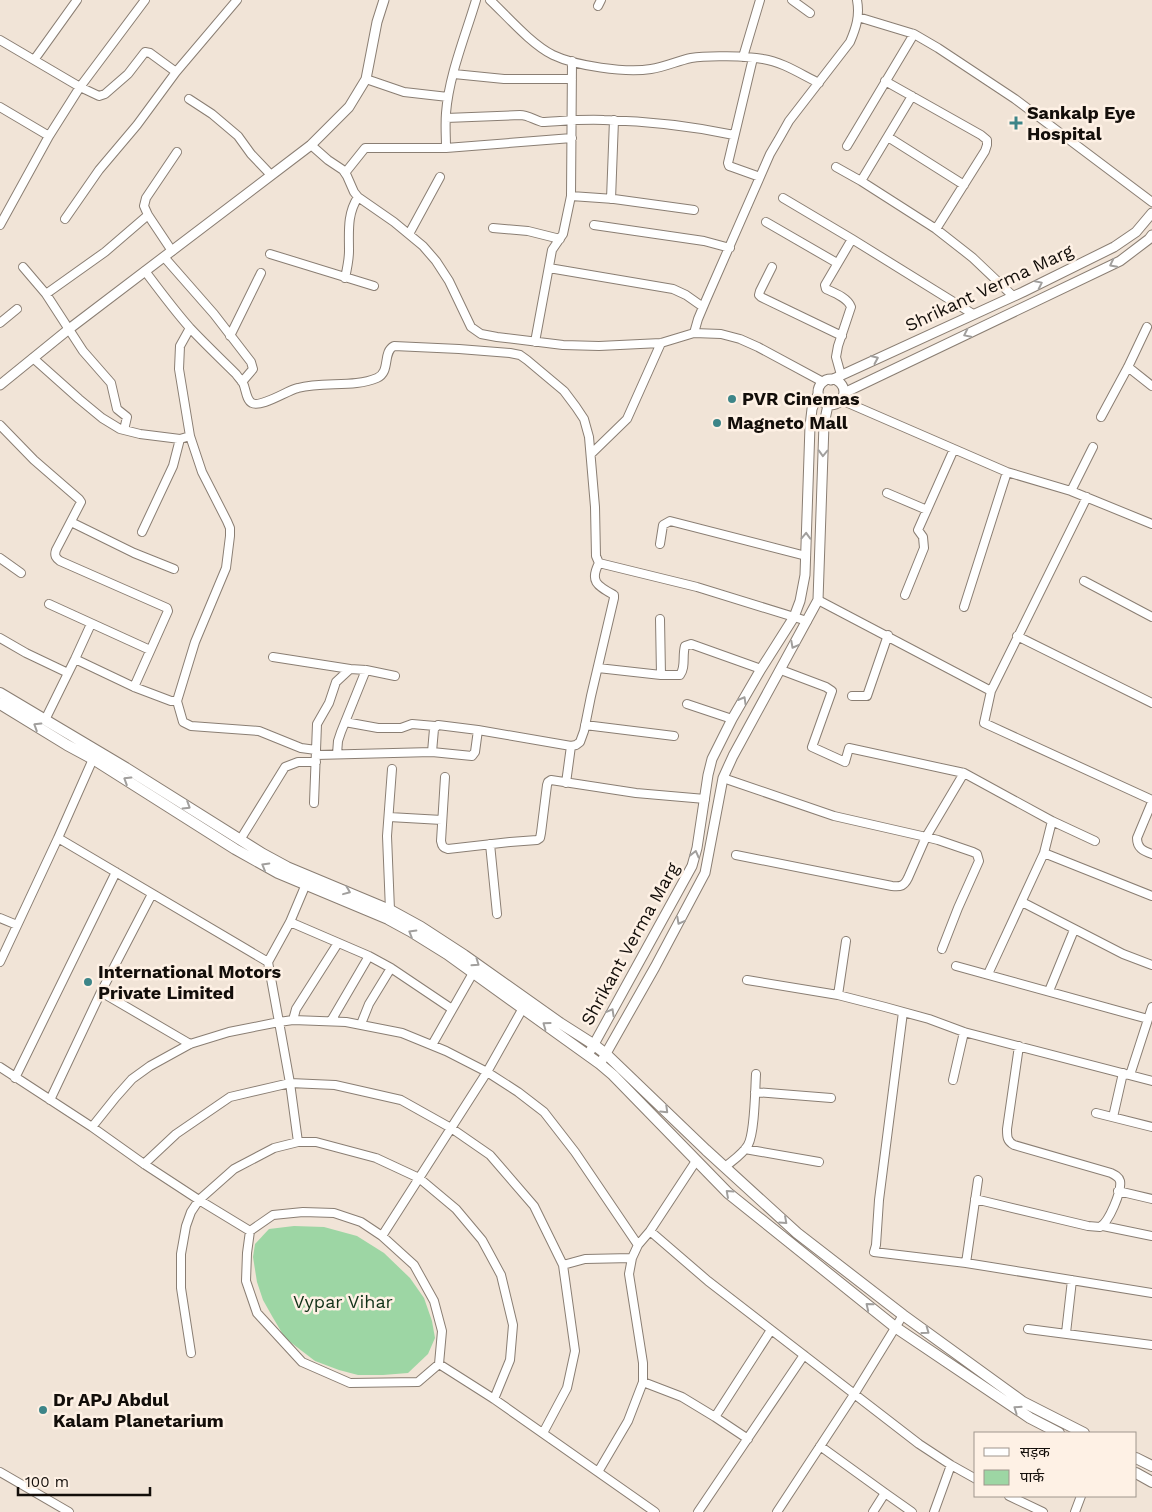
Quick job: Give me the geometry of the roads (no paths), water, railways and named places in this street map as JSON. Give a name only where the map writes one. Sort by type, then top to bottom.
[{"type":"main road","points":[[0,693],[287,867],[390,910],[464,954],[606,1054],[797,1233],[904,1315],[1023,1402],[1082,1432]]},
{"type":"main road","points":[[0,704],[67,746],[93,759],[235,849],[278,873],[388,919],[447,954],[600,1064],[728,1193],[895,1327],[1030,1418],[1057,1432]]},
{"type":"main road","points":[[1137,1458],[1152,1466]]},
{"type":"main road","points":[[1137,1474],[1152,1482]]},
{"type":"street","points":[[34,60],[77,0]]},
{"type":"street","points":[[0,226],[49,136],[80,87],[144,0]]},
{"type":"street","points":[[65,220],[99,170],[137,125],[176,72],[237,0]]},
{"type":"street","points":[[0,385],[69,329],[311,145],[349,107],[366,79],[374,35],[384,0]]},
{"type":"street","points":[[446,148],[448,97],[476,0]]},
{"type":"street","points":[[490,0],[542,48],[572,61],[620,70],[638,70],[651,69],[694,58],[743,57],[771,60],[819,83]]},
{"type":"street","points":[[743,57],[760,0]]},
{"type":"street","points":[[792,0],[810,13]]},
{"type":"street","points":[[694,333],[703,307],[770,154],[789,121],[850,42],[856,29],[858,17],[857,0]]},
{"type":"street","points":[[858,17],[914,34],[938,48],[1015,99],[1152,202]]},
{"type":"street","points":[[847,146],[914,34]]},
{"type":"street","points":[[0,40],[80,87],[99,96],[105,94],[132,70],[144,52],[150,52],[176,72]]},
{"type":"street","points":[[753,58],[728,160],[729,166],[760,177]]},
{"type":"street","points":[[535,342],[552,250],[562,234],[571,196],[572,61]]},
{"type":"street","points":[[454,74],[504,79],[572,79]]},
{"type":"street","points":[[366,79],[404,92],[448,97]]},
{"type":"street","points":[[885,81],[987,140],[988,145],[985,151],[936,229]]},
{"type":"street","points":[[861,182],[912,96]]},
{"type":"street","points":[[189,99],[212,114],[238,136],[251,154],[271,175]]},
{"type":"street","points":[[0,107],[49,136]]},
{"type":"street","points":[[446,118],[520,115],[542,122],[614,120],[695,127],[734,135]]},
{"type":"street","points":[[611,199],[614,120]]},
{"type":"street","points":[[888,137],[964,185]]},
{"type":"street","points":[[345,173],[365,148],[446,148],[572,138]]},
{"type":"street","points":[[311,145],[345,173],[358,197],[423,246],[449,281],[468,321],[475,331],[496,337],[563,346],[661,343],[694,333],[721,334],[758,347],[827,381],[839,382],[844,389],[843,397],[835,405],[828,405],[821,401],[818,394],[820,385],[827,381]]},
{"type":"street","points":[[172,251],[144,206],[146,198],[177,152]]},
{"type":"street","points":[[836,167],[936,229],[973,258],[1013,296]]},
{"type":"street","points":[[409,234],[440,177]]},
{"type":"street","points":[[571,196],[611,199],[694,210]]},
{"type":"street","points":[[345,278],[349,252],[349,218],[353,204],[358,197]]},
{"type":"street","points":[[783,198],[973,314]]},
{"type":"street","name":"Shrikant Verma Marg","points":[[827,381],[1114,248],[1136,232],[1152,213]]},
{"type":"street","points":[[46,294],[105,252],[148,215]]},
{"type":"street","points":[[766,222],[837,263]]},
{"type":"street","points":[[594,225],[689,238],[730,248]]},
{"type":"street","points":[[493,228],[528,231],[560,239]]},
{"type":"street","name":"Shrikant Verma Marg","points":[[843,397],[1120,261],[1152,235]]},
{"type":"street","points":[[841,375],[836,357],[852,307],[850,303],[826,288],[825,285],[852,239]]},
{"type":"street","points":[[270,254],[374,286]]},
{"type":"street","points":[[164,257],[253,366],[252,372],[242,382]]},
{"type":"street","points":[[772,267],[760,292],[759,295],[761,297],[842,336]]},
{"type":"street","points":[[23,268],[46,294],[83,351],[111,383],[117,408],[126,417],[124,430]]},
{"type":"street","points":[[549,268],[673,289],[686,295],[703,307]]},
{"type":"street","points":[[145,271],[190,328],[242,382],[248,400],[255,404],[310,385],[339,384],[375,379],[385,371],[389,351],[394,346],[459,348],[520,355],[564,391],[584,419],[591,454],[595,507],[595,552],[600,563],[697,587],[807,621]]},
{"type":"street","points":[[230,336],[261,273]]},
{"type":"street","points":[[0,324],[17,309]]},
{"type":"street","points":[[1100,417],[1147,327]]},
{"type":"street","points":[[190,328],[180,346],[179,369],[190,436],[202,472],[228,521],[230,536],[226,568],[195,642],[177,701],[183,722],[191,726],[258,731],[316,756]]},
{"type":"street","points":[[591,454],[627,419],[661,343]]},
{"type":"street","points":[[33,358],[102,418],[124,430],[140,434],[180,438],[190,436]]},
{"type":"street","points":[[1128,366],[1152,386]]},
{"type":"street","name":"Shrikant Verma Marg","points":[[588,1055],[692,866],[697,848],[712,759],[732,719],[794,617],[804,589],[810,426],[812,409],[818,394]]},
{"type":"street","points":[[843,397],[1007,472],[1071,491],[1152,524]]},
{"type":"street","name":"Shrikant Verma Marg","points":[[600,1064],[706,873],[723,778],[733,756],[818,600],[824,424],[828,405]]},
{"type":"street","points":[[0,425],[34,460],[81,502],[56,550],[56,558],[168,608],[134,687]]},
{"type":"street","points":[[142,532],[174,466],[180,438]]},
{"type":"street","points":[[1071,491],[1093,447]]},
{"type":"street","points":[[905,595],[924,548],[922,537],[918,530],[954,449]]},
{"type":"street","points":[[964,607],[1007,472]]},
{"type":"street","points":[[888,493],[927,510]]},
{"type":"street","points":[[1087,497],[991,691],[984,723],[1152,801],[1137,838],[1137,844],[1140,848],[1152,854]]},
{"type":"street","points":[[660,544],[663,525],[670,521],[806,556]]},
{"type":"street","points":[[71,522],[174,570]]},
{"type":"street","points":[[0,558],[21,573]]},
{"type":"street","points":[[345,722],[378,728],[401,728],[412,724],[441,725],[576,746],[580,742],[585,725],[614,598],[614,595],[596,582],[594,577],[600,563]]},
{"type":"street","points":[[1084,581],[1152,617]]},
{"type":"street","points":[[818,600],[991,691]]},
{"type":"street","points":[[49,604],[150,650]]},
{"type":"street","points":[[660,619],[661,675]]},
{"type":"street","points":[[45,720],[90,624]]},
{"type":"street","points":[[852,696],[867,696],[888,636]]},
{"type":"street","points":[[1018,636],[1152,704]]},
{"type":"street","points":[[0,638],[26,654],[68,673]]},
{"type":"street","points":[[598,668],[676,676],[682,672],[684,650],[688,644],[762,668]]},
{"type":"street","points":[[273,657],[396,676]]},
{"type":"street","points":[[75,659],[134,687],[171,701],[177,701]]},
{"type":"street","points":[[314,802],[317,724],[336,682],[350,669]]},
{"type":"street","points":[[337,754],[338,741],[366,670]]},
{"type":"street","points":[[781,670],[832,691],[812,747],[845,762],[849,748],[964,773],[1052,821],[1096,842]]},
{"type":"street","points":[[687,704],[732,719]]},
{"type":"street","points":[[585,725],[674,736]]},
{"type":"street","points":[[432,752],[435,726]]},
{"type":"street","points":[[240,840],[285,767],[316,756],[337,754],[432,752],[469,756],[474,755],[478,730]]},
{"type":"street","points":[[566,783],[571,746]]},
{"type":"street","points":[[0,962],[93,759]]},
{"type":"street","points":[[390,910],[387,855],[392,769]]},
{"type":"street","points":[[736,856],[900,886],[905,884],[926,838],[964,773]]},
{"type":"street","points":[[445,777],[441,841],[444,848],[537,840],[540,838],[543,808],[550,780],[645,794],[705,799]]},
{"type":"street","points":[[723,778],[834,816],[938,840],[973,852],[978,857],[977,866],[942,949]]},
{"type":"street","points":[[388,818],[442,820]]},
{"type":"street","points":[[988,974],[1044,853],[1052,821]]},
{"type":"street","points":[[58,838],[268,962]]},
{"type":"street","points":[[490,844],[496,914]]},
{"type":"street","points":[[1044,853],[1152,896]]},
{"type":"street","points":[[15,1078],[116,872]]},
{"type":"street","points":[[298,1142],[290,1083],[268,962],[290,922],[306,884]]},
{"type":"street","points":[[50,1100],[101,992],[152,894]]},
{"type":"street","points":[[1022,902],[1123,954],[1152,965]]},
{"type":"street","points":[[0,918],[17,925]]},
{"type":"street","points":[[290,922],[369,956],[391,968],[452,1009]]},
{"type":"street","points":[[1049,991],[1074,930]]},
{"type":"street","points":[[838,995],[846,941]]},
{"type":"street","points":[[294,1020],[296,1009],[338,943]]},
{"type":"street","points":[[331,1021],[369,956]]},
{"type":"street","points":[[956,966],[1148,1019]]},
{"type":"street","points":[[361,1024],[369,1004],[391,968]]},
{"type":"street","points":[[432,1045],[473,973]]},
{"type":"street","points":[[748,980],[838,995],[904,1012],[964,1032],[1152,1081]]},
{"type":"street","points":[[101,992],[190,1044]]},
{"type":"street","points":[[1113,1117],[1152,1007]]},
{"type":"street","points":[[382,1236],[487,1072],[523,1008]]},
{"type":"street","points":[[904,1012],[874,1252],[966,1263],[1152,1293]]},
{"type":"street","points":[[92,1127],[132,1079],[150,1066],[190,1044],[229,1032],[294,1020],[361,1024],[402,1033],[446,1051],[487,1072],[544,1112],[576,1152],[638,1245]]},
{"type":"street","points":[[953,1080],[964,1032]]},
{"type":"street","points":[[1018,1046],[1006,1137],[1014,1145],[1111,1173],[1119,1178],[1118,1191],[1110,1216],[1103,1226]]},
{"type":"street","points":[[0,1067],[198,1200],[250,1231]]},
{"type":"street","points":[[725,1167],[749,1143],[752,1130],[756,1074]]},
{"type":"street","points":[[144,1164],[176,1134],[230,1097],[290,1083],[335,1085],[401,1100],[451,1128],[490,1155],[534,1206],[563,1265],[574,1351],[567,1388],[543,1433]]},
{"type":"street","points":[[755,1092],[831,1098]]},
{"type":"street","points":[[1096,1112],[1152,1127]]},
{"type":"street","points":[[190,1353],[181,1288],[181,1254],[190,1212],[198,1200],[234,1169],[274,1148],[298,1142],[316,1142],[376,1158],[419,1178],[456,1208],[482,1240],[501,1275],[513,1325],[510,1360],[494,1399]]},
{"type":"street","points":[[745,1149],[820,1162]]},
{"type":"street","points":[[598,1472],[628,1421],[643,1382],[643,1363],[629,1274],[632,1258],[638,1245],[650,1231],[696,1161]]},
{"type":"street","points":[[966,1263],[978,1180]]},
{"type":"street","points":[[1118,1191],[1152,1199]]},
{"type":"street","points":[[975,1200],[1088,1226],[1103,1226],[1152,1236]]},
{"type":"street","points":[[303,1212],[334,1213],[361,1222],[382,1236],[414,1265],[434,1300],[442,1330],[439,1364],[418,1382],[350,1383],[302,1362],[257,1313],[246,1281],[250,1231],[273,1215],[303,1212]]},
{"type":"street","points":[[650,1231],[708,1281],[919,1444],[974,1478]]},
{"type":"street","points":[[563,1265],[585,1259],[632,1258]]},
{"type":"street","points":[[1066,1333],[1072,1280]]},
{"type":"street","points":[[777,1512],[904,1315]]},
{"type":"street","points":[[1028,1329],[1152,1345]]},
{"type":"street","points":[[715,1417],[771,1330]]},
{"type":"street","points":[[698,1512],[804,1355]]},
{"type":"street","points":[[439,1364],[494,1399],[655,1512]]},
{"type":"street","points":[[643,1382],[682,1397],[748,1439]]},
{"type":"street","points":[[820,1446],[912,1512]]},
{"type":"street","points":[[934,1512],[951,1465]]},
{"type":"street","points":[[0,1472],[69,1512]]},
{"type":"street","points":[[873,1512],[885,1493]]},
{"type":"street","points":[[1011,1497],[1043,1512]]},
{"type":"street","points":[[1075,1512],[1080,1497]]},
{"type":"place","name":"Sankalp Eye Hospital","points":[[1016,123]]},
{"type":"place","name":"PVR Cinemas","points":[[732,399]]},
{"type":"place","name":"Magneto Mall","points":[[717,423]]},
{"type":"place","name":"International Motors Private Limited","points":[[88,982]]},
{"type":"place","name":"Dr APJ Abdul Kalam Planetarium","points":[[43,1410]]},
{"type":"park label","name":"Vypar Vihar","points":[[343,1302]]}]
